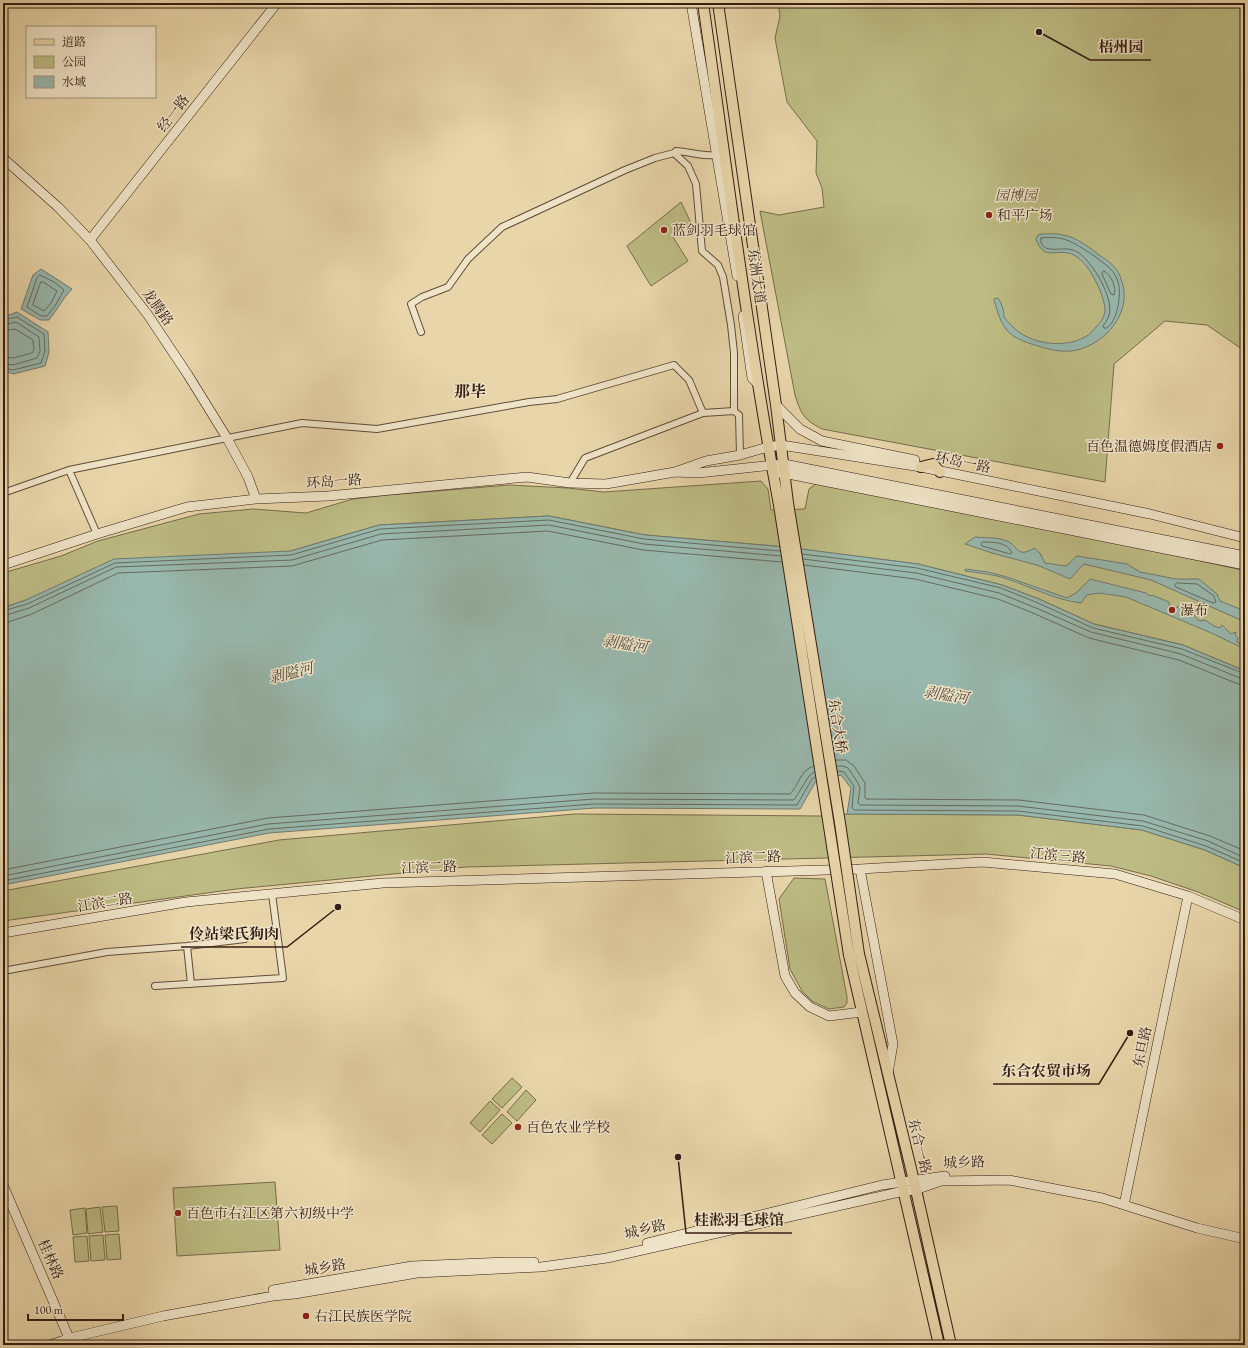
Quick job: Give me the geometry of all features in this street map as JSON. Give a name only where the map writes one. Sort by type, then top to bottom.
[{"type":"main road","name":"经一路","points":[[90,240],[277,3]]},
{"type":"main road","points":[[691,3],[720,155],[752,378],[758,384]]},
{"type":"main road","name":"东洲大道","points":[[702,3],[720,155],[772,469],[784,504]]},
{"type":"main road","name":"东洲大道","points":[[718,3],[785,468],[784,504]]},
{"type":"main road","name":"龙腾路","points":[[3,158],[58,207],[90,240],[148,315],[227,438],[248,477],[256,498]]},
{"type":"main road","points":[[755,362],[770,360]]},
{"type":"main road","points":[[776,405],[800,429],[822,441],[937,468],[1152,508],[1245,531]]},
{"type":"main road","name":"环岛一路","points":[[3,565],[97,534],[187,507],[256,498],[328,496],[527,477],[570,483],[606,484],[675,472],[706,461],[740,455],[781,445],[921,467]]},
{"type":"main road","points":[[921,467],[937,468]]},
{"type":"main road","points":[[785,468],[1245,565]]},
{"type":"main road","name":"环岛一路","points":[[675,472],[698,473],[785,468],[1245,556]]},
{"type":"main road","name":"环岛一路","points":[[937,468],[1150,514],[1245,538]]},
{"type":"main road","name":"东合大桥","points":[[784,504],[838,815],[854,954]]},
{"type":"main road","name":"江滨三路","points":[[860,868],[984,862],[1115,874],[1188,896],[1245,920]]},
{"type":"main road","points":[[860,868],[893,1044],[888,1074]]},
{"type":"main road","name":"江滨二路","points":[[3,933],[186,902],[383,883],[860,868]]},
{"type":"main road","points":[[766,871],[785,976],[795,993],[810,1007],[829,1016],[862,1012]]},
{"type":"main road","name":"东旦路","points":[[1124,1202],[1188,896]]},
{"type":"main road","name":"东合一路","points":[[854,954],[862,1012],[939,1345]]},
{"type":"main road","name":"东合一路","points":[[854,954],[888,1074],[915,1186],[950,1345]]},
{"type":"main road","name":"城乡路","points":[[50,1345],[71,1342],[89,1329],[162,1311],[412,1266],[540,1262],[606,1253],[882,1185],[915,1186],[941,1181],[1009,1180],[1124,1202],[1198,1223],[1245,1234]]},
{"type":"main road","name":"桂林路","points":[[3,1185],[71,1342]]},
{"type":"main road","name":"城乡路","points":[[1124,1202],[1197,1228],[1245,1240]]},
{"type":"street","points":[[421,332],[411,304],[422,297],[448,287],[468,259],[502,227],[625,170],[676,151],[709,157],[720,155]]},
{"type":"street","points":[[674,153],[688,166],[696,184],[702,251],[718,265],[723,277],[734,353],[734,411]]},
{"type":"street","points":[[3,494],[69,470],[302,423],[377,429],[557,398],[674,365],[689,380],[703,413]]},
{"type":"street","points":[[570,483],[585,458],[703,413],[734,411],[739,415],[740,455]]},
{"type":"street","points":[[69,470],[97,534]]},
{"type":"street","points":[[155,986],[282,978],[272,894]]},
{"type":"street","points":[[3,971],[107,952],[187,946],[245,938]]},
{"type":"street","points":[[187,946],[192,984]]},
{"type":"green space","name":"园博园","points":[[778,3],[1245,3],[1245,347],[1242,349],[1207,325],[1165,321],[1114,364],[1105,482],[822,429],[811,423],[801,412],[795,395],[760,211],[779,215],[824,207],[822,188],[816,173],[817,141],[787,102],[775,38],[780,16]]},
{"type":"green space","points":[[681,202],[691,223],[673,237],[688,261],[651,286],[627,246]]},
{"type":"green space","points":[[761,481],[768,489],[771,510],[805,509],[809,489],[817,483],[1109,541],[1245,571],[1245,671],[1183,645],[1094,624],[1039,599],[1002,585],[918,564],[774,546],[645,535],[549,516],[379,525],[291,551],[26,600],[3,608],[3,573],[61,556],[98,541],[199,514],[253,509],[306,513],[353,499],[509,485],[567,488],[604,492]]},
{"type":"green space","points":[[575,814],[820,816],[847,814],[1018,815],[1142,830],[1205,850],[1245,868],[1245,912],[1198,892],[1151,876],[1111,866],[986,854],[466,867],[236,889],[3,921],[3,891],[279,840]]},
{"type":"green space","points":[[794,878],[825,879],[847,997],[847,1003],[844,1007],[829,1009],[812,1001],[802,991],[790,969],[779,899]]},
{"type":"green space","points":[[512,1078],[522,1087],[502,1108],[492,1099]]},
{"type":"green space","points":[[526,1090],[536,1100],[517,1121],[507,1112]]},
{"type":"green space","points":[[490,1101],[500,1110],[480,1132],[470,1123]]},
{"type":"green space","points":[[502,1114],[512,1123],[492,1144],[482,1135]]},
{"type":"green space","points":[[275,1182],[280,1250],[177,1256],[173,1188]]},
{"type":"green space","points":[[117,1206],[119,1231],[105,1232],[102,1207]]},
{"type":"green space","points":[[100,1207],[103,1232],[88,1234],[86,1209]]},
{"type":"green space","points":[[85,1208],[87,1233],[73,1235],[70,1210]]},
{"type":"green space","points":[[119,1234],[121,1259],[107,1260],[105,1235]]},
{"type":"green space","points":[[103,1235],[105,1260],[91,1261],[89,1236]]},
{"type":"green space","points":[[87,1236],[89,1261],[75,1262],[73,1237]]},
{"type":"water","points":[[1060,234],[1068,236],[1089,247],[1109,262],[1117,271],[1123,285],[1123,307],[1113,326],[1097,341],[1077,350],[1057,351],[1019,339],[1007,331],[997,310],[994,299],[998,298],[1002,306],[1004,316],[1020,333],[1037,341],[1057,344],[1076,341],[1085,337],[1102,319],[1105,313],[1105,307],[1102,296],[1096,281],[1086,266],[1075,255],[1062,252],[1049,253],[1042,250],[1036,239],[1038,235]]},
{"type":"water","points":[[41,269],[72,289],[49,320],[40,320],[21,309],[33,275]]},
{"type":"water","points":[[17,312],[48,332],[49,352],[45,366],[13,374],[3,370],[3,317]]},
{"type":"water","name":"剥隘河","points":[[549,516],[645,535],[786,547],[918,564],[1002,585],[1039,599],[1094,624],[1183,645],[1245,671],[1245,868],[1205,850],[1142,830],[1018,815],[847,814],[851,788],[841,775],[816,781],[800,809],[595,808],[269,833],[3,885],[3,608],[26,600],[114,559],[291,551],[379,525]]},
{"type":"water","points":[[975,537],[995,538],[1007,541],[1021,552],[1034,548],[1040,553],[1045,563],[1066,566],[1077,556],[1127,564],[1140,572],[1176,579],[1199,579],[1217,594],[1220,601],[1245,611],[1245,622],[1151,580],[1084,564],[1070,579],[1037,565],[965,544]]},
{"type":"water","name":"瀑布","points":[[965,569],[988,572],[1007,577],[1067,598],[1076,593],[1090,579],[1146,593],[1150,596],[1152,595],[1169,602],[1169,605],[1177,608],[1178,606],[1194,615],[1199,621],[1205,620],[1220,628],[1222,625],[1231,634],[1236,632],[1235,635],[1238,638],[1237,642],[1245,646],[1245,649],[1126,597],[1099,593],[1087,595],[1081,603],[1062,599],[1002,577],[965,571]]},
{"type":"place","name":"梧州园","points":[[1039,32]]},
{"type":"place","name":"和平广场","points":[[989,215]]},
{"type":"place","name":"蓝剑羽毛球馆","points":[[664,230]]},
{"type":"place","name":"百色温德姆度假酒店","points":[[1220,446]]},
{"type":"place","name":"瀑布","points":[[1172,610]]},
{"type":"place","name":"伶站梁氏狗肉","points":[[338,907]]},
{"type":"place","name":"东合农贸市场","points":[[1130,1033]]},
{"type":"place","name":"百色农业学校","points":[[518,1127]]},
{"type":"place","name":"桂淞羽毛球馆","points":[[678,1157]]},
{"type":"place","name":"百色市右江区第六初级中学","points":[[178,1213]]},
{"type":"place","name":"右江民族医学院","points":[[306,1316]]},
{"type":"district","name":"那毕","points":[[470,391]]}]
